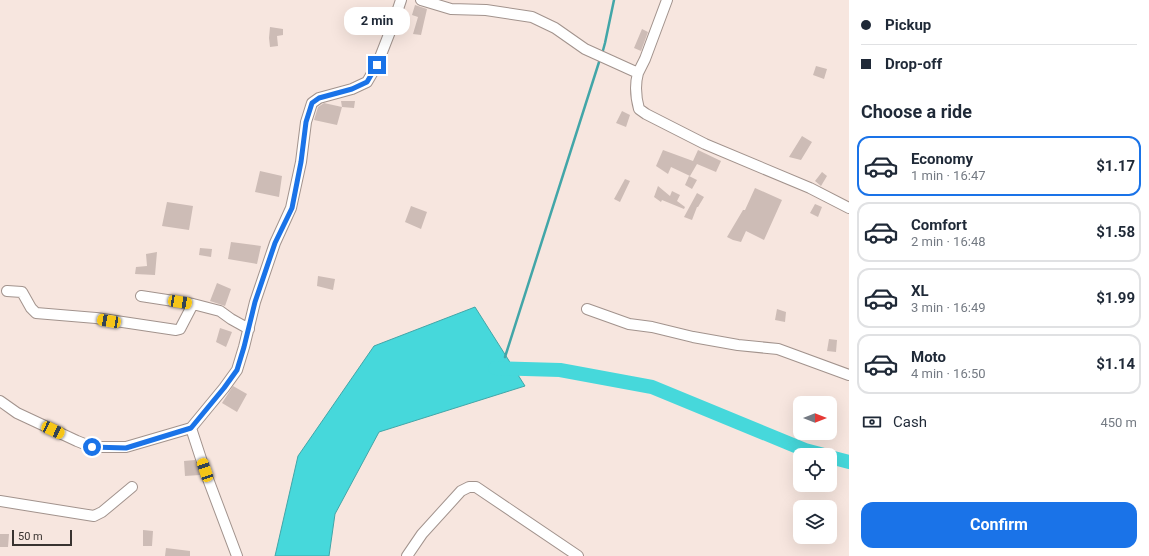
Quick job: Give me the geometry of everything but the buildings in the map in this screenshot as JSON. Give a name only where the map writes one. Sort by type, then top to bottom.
[{"type":"street","points":[[0,401],[17,413],[92,447],[126,448],[191,428],[237,370],[255,302],[275,243],[292,208],[301,162],[306,122],[312,103],[319,98],[352,89],[367,82],[377,65],[401,0]]},
{"type":"street","points":[[421,0],[451,9],[486,10],[532,17],[555,28],[586,49],[638,72]]},
{"type":"street","points":[[667,0],[645,59],[636,78],[639,109],[705,144],[810,188],[849,208]]},
{"type":"street","points":[[7,291],[22,292],[31,308],[36,312],[96,318],[176,330],[180,329],[193,304]]},
{"type":"street","points":[[141,296],[193,304],[220,311],[231,319],[249,328]]},
{"type":"street","points":[[587,309],[629,324],[652,327],[693,337],[738,345],[778,349],[849,374]]},
{"type":"street","points":[[191,428],[237,556]]},
{"type":"street","points":[[0,501],[94,516],[102,512],[132,487]]},
{"type":"street","points":[[407,556],[422,534],[461,491],[469,487],[476,487],[578,556]]},
{"type":"water","points":[[475,307],[525,386],[379,432],[335,514],[329,556],[275,556],[298,456],[374,346]]},
{"type":"waterway","points":[[602,54],[614,0]]},
{"type":"waterway","points":[[505,357],[600,59]]},
{"type":"waterway","points":[[495,368],[560,370],[652,387],[800,448]]},
{"type":"waterway","points":[[837,459],[849,462]]},
{"type":"route","points":[[92,447],[126,448],[191,428],[224,388],[237,370],[255,302],[275,243],[292,208],[301,162],[306,122],[312,103],[319,98],[352,89],[367,82],[377,65]]}]
